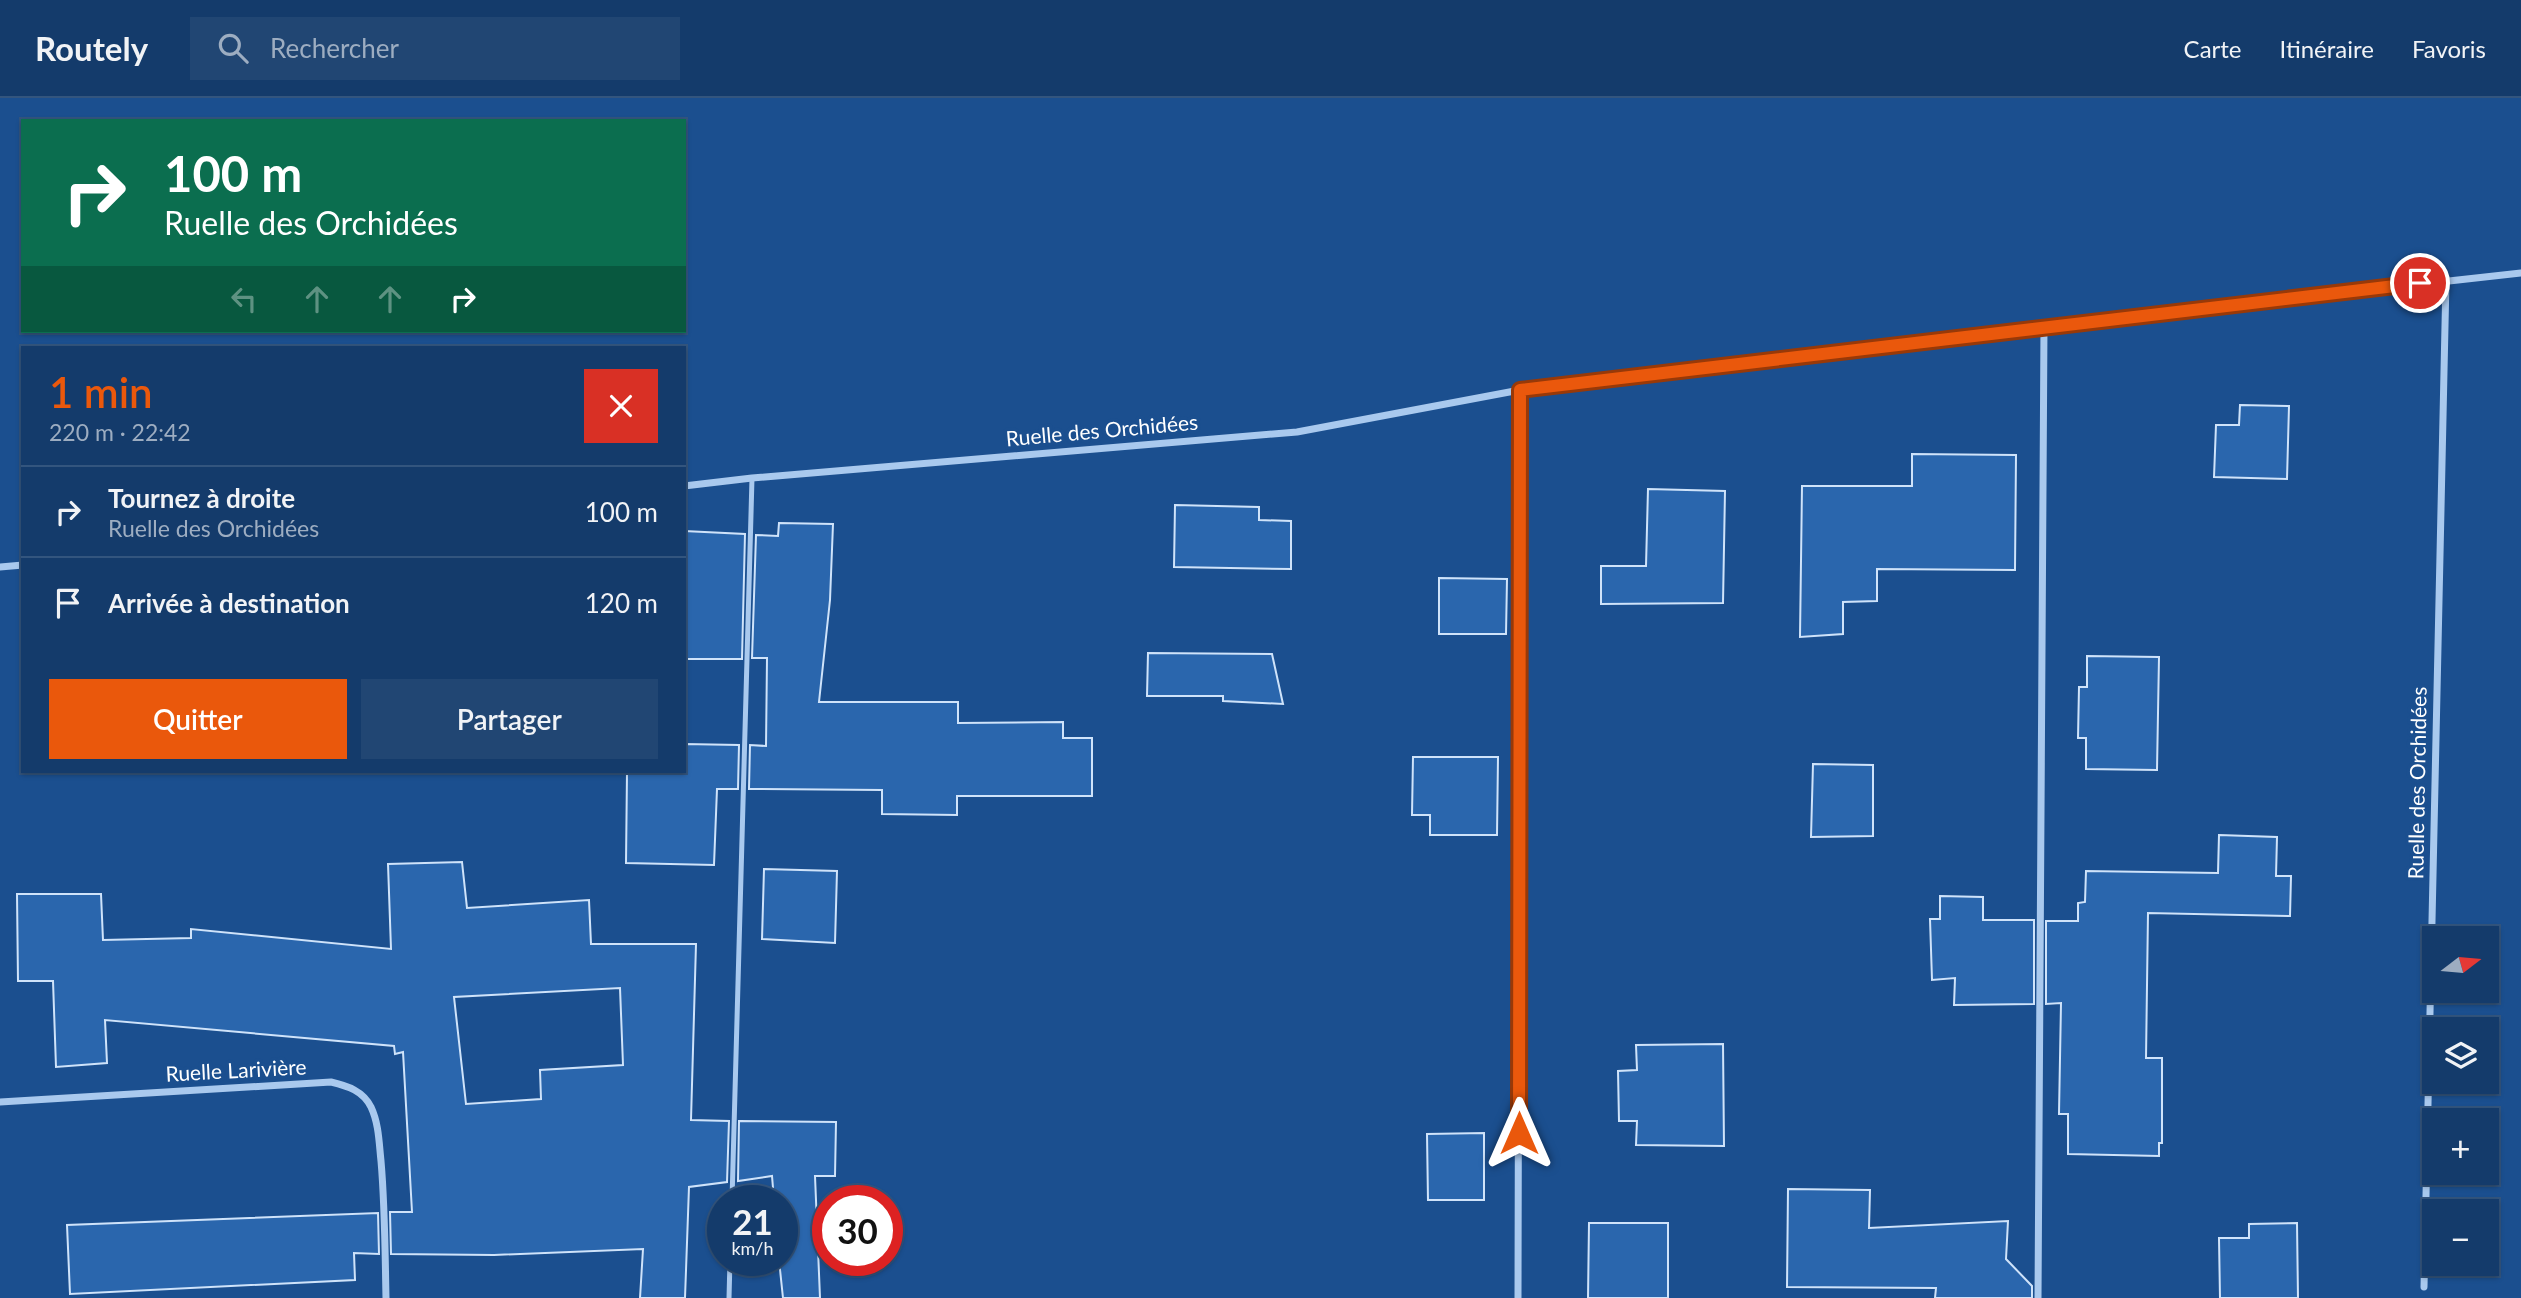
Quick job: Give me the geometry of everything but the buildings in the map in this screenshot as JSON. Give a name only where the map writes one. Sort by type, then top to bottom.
[{"type":"street","name":"Ruelle des Orchidées","points":[[686,486],[1297,432],[1520,390],[2044,326],[2521,273]]},
{"type":"street","name":"Ruelle des Orchidées","points":[[2424,1287],[2446,280]]},
{"type":"street","points":[[2038,1298],[2044,326]]},
{"type":"street","points":[[1518,1298],[1520,390]]},
{"type":"street","points":[[0,568],[21,565]]},
{"type":"street","name":"Ruelle Larivière","points":[[0,1102],[331,1082],[348,1086],[363,1095],[378,1126],[384,1200],[386,1298]]},
{"type":"lane","points":[[732,1185],[752,478]]},
{"type":"lane","points":[[729,1298],[730,1276]]},
{"type":"route","points":[[1519,1133],[1520,390],[2420,283]]}]
